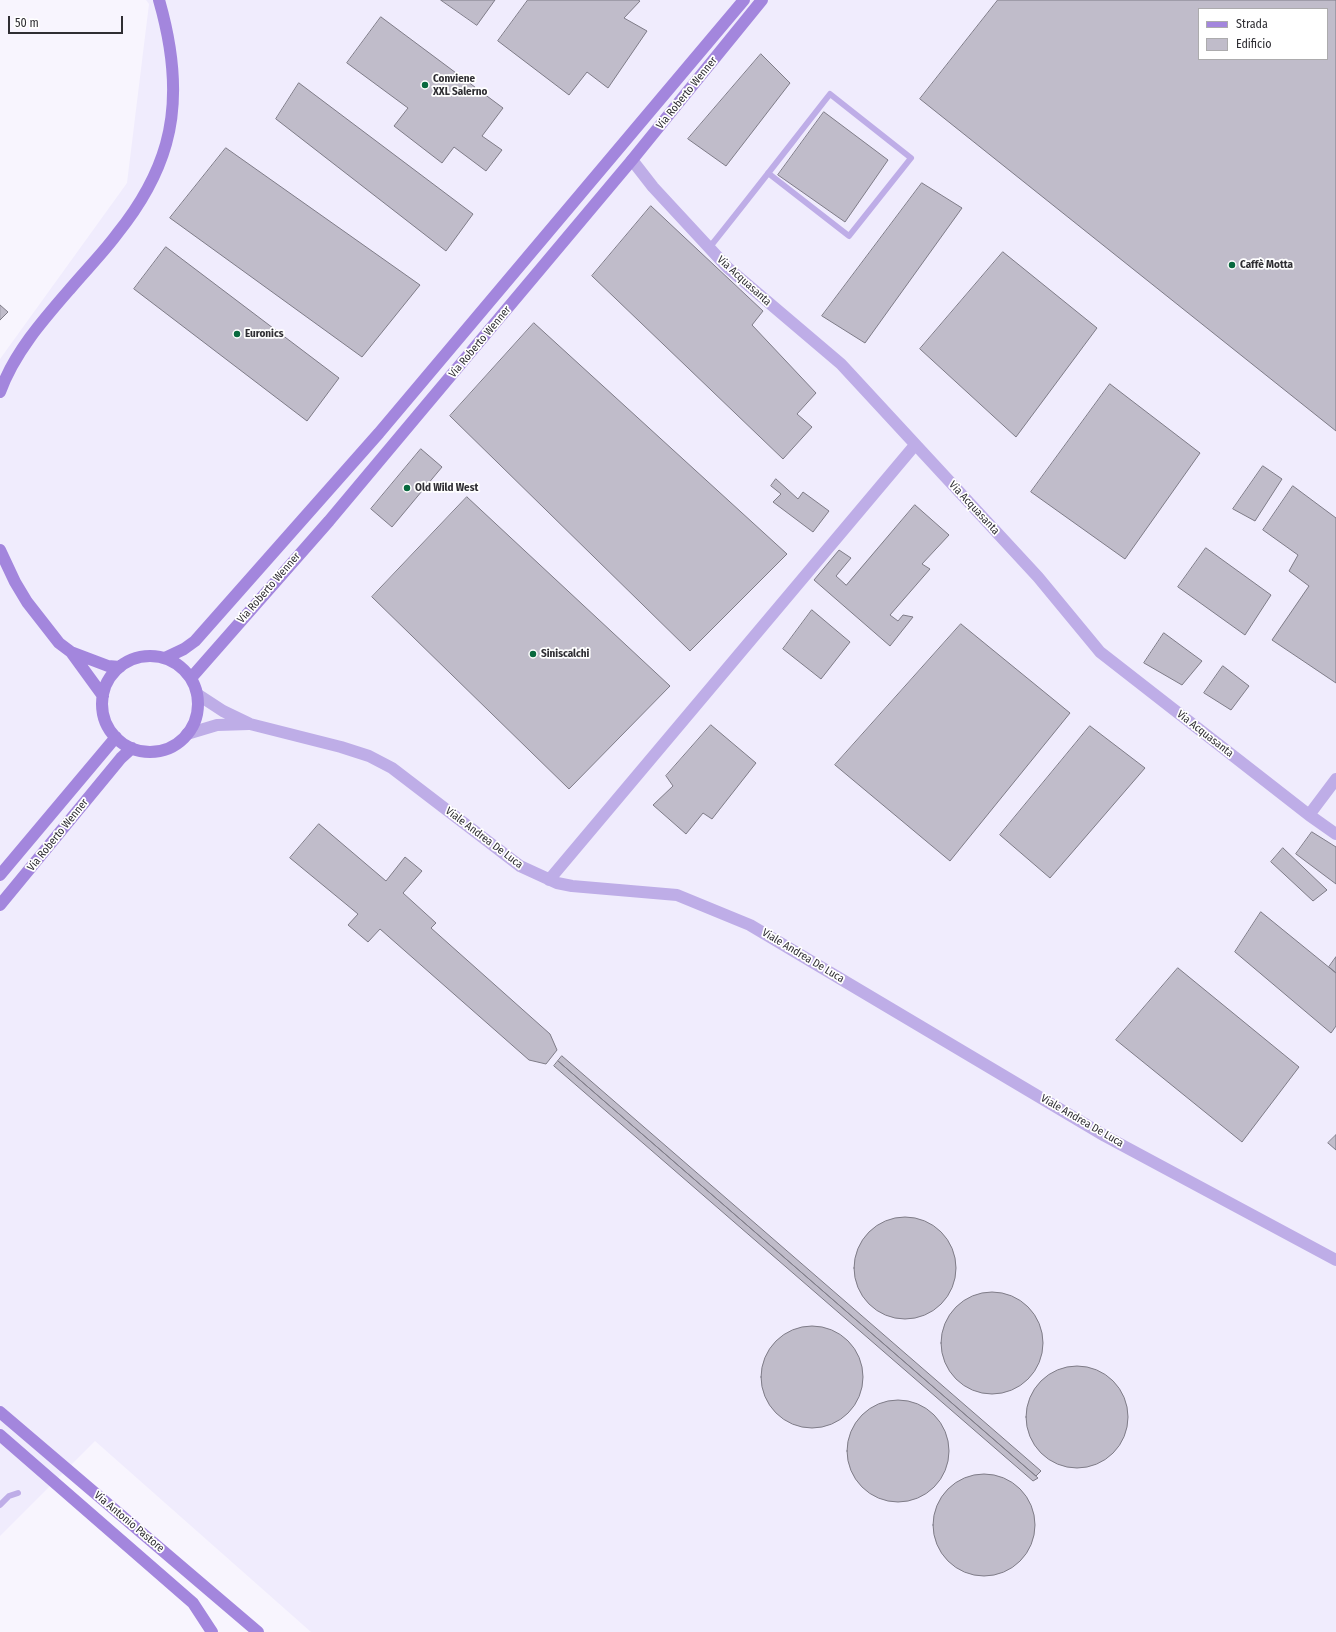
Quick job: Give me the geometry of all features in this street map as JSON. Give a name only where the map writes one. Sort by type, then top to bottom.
[{"type":"main road","points":[[0,392],[9,372],[45,318],[118,234],[148,187],[159,164],[166,143],[172,100],[168,36],[159,0]]},
{"type":"main road","name":"Via Roberto Wenner","points":[[165,658],[184,649],[195,641],[379,433],[744,0]]},
{"type":"main road","name":"Via Roberto Wenner","points":[[191,678],[329,521],[632,160],[762,0]]},
{"type":"main road","points":[[0,550],[15,582],[27,602],[59,643],[71,652],[108,666],[120,667]]},
{"type":"main road","points":[[71,652],[103,696]]},
{"type":"main road","points":[[146,656],[165,658],[180,666],[191,678],[197,694],[198,711],[196,719],[188,734],[182,740],[166,749],[149,752],[132,748],[116,737],[105,718],[102,705],[103,696],[108,682],[120,667],[128,662],[146,656]]},
{"type":"main road","name":"Via Roberto Wenner","points":[[0,876],[116,737]]},
{"type":"main road","name":"Via Roberto Wenner","points":[[0,905],[122,758],[132,748]]},
{"type":"main road","name":"Via Antonio Pastore","points":[[0,1412],[258,1632]]},
{"type":"main road","name":"Via Antonio Pastore","points":[[0,1435],[193,1603],[212,1632]]},
{"type":"street","name":"Via Acquasanta","points":[[632,160],[653,187],[728,268],[841,364],[1038,577],[1100,652],[1309,815],[1336,834]]},
{"type":"street","points":[[549,880],[915,445]]},
{"type":"street","points":[[197,694],[223,711],[250,724]]},
{"type":"street","points":[[188,734],[216,725],[250,724]]},
{"type":"street","name":"Viale Andrea De Luca","points":[[250,724],[315,740],[369,756],[392,768],[514,862],[549,880],[572,886],[677,895],[750,924],[1105,1136],[1336,1260]]},
{"type":"street","points":[[1309,815],[1336,779]]},
{"type":"lane","points":[[709,248],[830,94],[911,158],[849,236],[768,173]]},
{"type":"lane","points":[[0,1505],[9,1496],[18,1493]]},
{"type":"shaded area","points":[[146,0],[1336,0],[1336,1632],[311,1632],[95,1441],[0,1536],[0,359],[127,183],[149,4]]},
{"type":"building","points":[[441,0],[495,0],[477,25]]},
{"type":"building","points":[[528,0],[638,0],[640,1],[624,18],[647,31],[608,88],[587,72],[569,95],[498,41]]},
{"type":"building","name":"Caffè Motta","points":[[998,0],[1336,0],[1336,431],[920,99]]},
{"type":"building","name":"Conviene XXL Salerno","points":[[381,17],[503,108],[482,136],[502,150],[486,171],[454,147],[442,163],[394,126],[408,108],[347,63]]},
{"type":"building","points":[[761,54],[790,83],[726,166],[688,139]]},
{"type":"building","points":[[299,83],[473,214],[446,251],[276,119]]},
{"type":"building","points":[[824,112],[888,160],[845,222],[778,175]]},
{"type":"building","points":[[226,148],[420,285],[362,357],[170,218]]},
{"type":"building","points":[[922,183],[962,208],[865,343],[822,316]]},
{"type":"building","points":[[651,206],[763,311],[752,325],[816,393],[797,414],[812,427],[783,459],[592,276]]},
{"type":"building","name":"Euronics","points":[[166,247],[339,378],[307,421],[134,289]]},
{"type":"building","points":[[1003,252],[1097,328],[1016,437],[920,349]]},
{"type":"building","points":[[0,305],[8,312],[0,320]]},
{"type":"building","points":[[534,323],[787,554],[690,651],[450,416]]},
{"type":"building","points":[[1110,384],[1200,453],[1125,559],[1031,492]]},
{"type":"building","name":"Old Wild West","points":[[421,449],[442,467],[392,527],[371,509]]},
{"type":"building","points":[[1263,466],[1282,479],[1255,521],[1233,509]]},
{"type":"building","points":[[776,479],[798,499],[803,492],[829,511],[813,532],[773,502],[781,494],[771,486]]},
{"type":"building","points":[[1293,486],[1336,518],[1336,683],[1272,640],[1309,586],[1289,571],[1298,555],[1263,530]]},
{"type":"building","name":"Siniscalchi","points":[[467,497],[670,686],[569,789],[372,597]]},
{"type":"building","points":[[915,505],[949,535],[922,564],[930,569],[890,615],[898,621],[903,615],[913,617],[890,646],[814,580],[839,550],[851,558],[836,576],[846,585]]},
{"type":"building","points":[[1206,548],[1271,595],[1245,635],[1178,587]]},
{"type":"building","points":[[812,610],[850,642],[821,679],[783,649]]},
{"type":"building","points":[[961,624],[1070,713],[950,861],[835,765]]},
{"type":"building","points":[[1164,633],[1202,661],[1182,685],[1144,663]]},
{"type":"building","points":[[1223,666],[1249,686],[1231,710],[1204,693]]},
{"type":"building","points":[[711,725],[756,763],[712,819],[703,813],[686,834],[653,805],[673,786],[666,776]]},
{"type":"building","points":[[1090,726],[1145,768],[1050,878],[1000,835]]},
{"type":"building","points":[[319,824],[386,881],[405,857],[422,871],[403,893],[436,923],[431,928],[550,1034],[557,1050],[546,1064],[529,1060],[380,929],[368,942],[348,925],[358,914],[290,858]]},
{"type":"building","points":[[1312,832],[1336,847],[1336,884],[1296,854]]},
{"type":"building","points":[[1283,848],[1327,890],[1313,901],[1271,862]]},
{"type":"building","points":[[1261,912],[1336,973],[1336,1026],[1331,1033],[1235,952]]},
{"type":"building","points":[[1336,957],[1336,973],[1329,967]]},
{"type":"building","points":[[1178,968],[1299,1067],[1242,1142],[1116,1040]]},
{"type":"building","points":[[562,1056],[1041,1471],[1036,1476],[558,1061]]},
{"type":"building","points":[[558,1061],[1038,1478],[1033,1481],[554,1066]]},
{"type":"building","points":[[1336,1135],[1336,1150],[1328,1143]]},
{"type":"building","points":[[905,1217],[924,1221],[941,1232],[952,1249],[956,1268],[952,1287],[941,1304],[924,1315],[905,1319],[886,1315],[869,1304],[858,1287],[854,1268],[858,1249],[869,1232],[886,1221]]},
{"type":"building","points":[[992,1292],[1012,1296],[1028,1307],[1039,1323],[1043,1343],[1039,1363],[1028,1379],[1012,1390],[992,1394],[972,1390],[956,1379],[945,1363],[941,1343],[945,1323],[956,1307],[972,1296]]},
{"type":"building","points":[[812,1326],[832,1330],[848,1341],[859,1357],[863,1377],[859,1397],[848,1413],[832,1424],[812,1428],[792,1424],[776,1413],[765,1397],[761,1377],[765,1357],[776,1341],[792,1330]]},
{"type":"building","points":[[1077,1366],[1097,1370],[1113,1381],[1124,1397],[1128,1417],[1124,1437],[1113,1453],[1097,1464],[1077,1468],[1057,1464],[1041,1453],[1030,1437],[1026,1417],[1030,1397],[1041,1381],[1057,1370]]},
{"type":"building","points":[[898,1400],[917,1404],[934,1415],[945,1432],[949,1451],[945,1470],[934,1487],[917,1498],[898,1502],[879,1498],[862,1487],[851,1470],[847,1451],[851,1432],[862,1415],[879,1404]]},
{"type":"building","points":[[984,1474],[1003,1478],[1020,1489],[1031,1506],[1035,1525],[1031,1544],[1020,1561],[1003,1572],[984,1576],[965,1572],[948,1561],[937,1544],[933,1525],[937,1506],[948,1489],[965,1478]]},
{"type":"place","name":"Conviene XXL Salerno","points":[[425,85]]},
{"type":"place","name":"Caffè Motta","points":[[1232,265]]},
{"type":"place","name":"Euronics","points":[[237,334]]},
{"type":"place","name":"Old Wild West","points":[[407,488]]},
{"type":"place","name":"Siniscalchi","points":[[533,654]]}]
